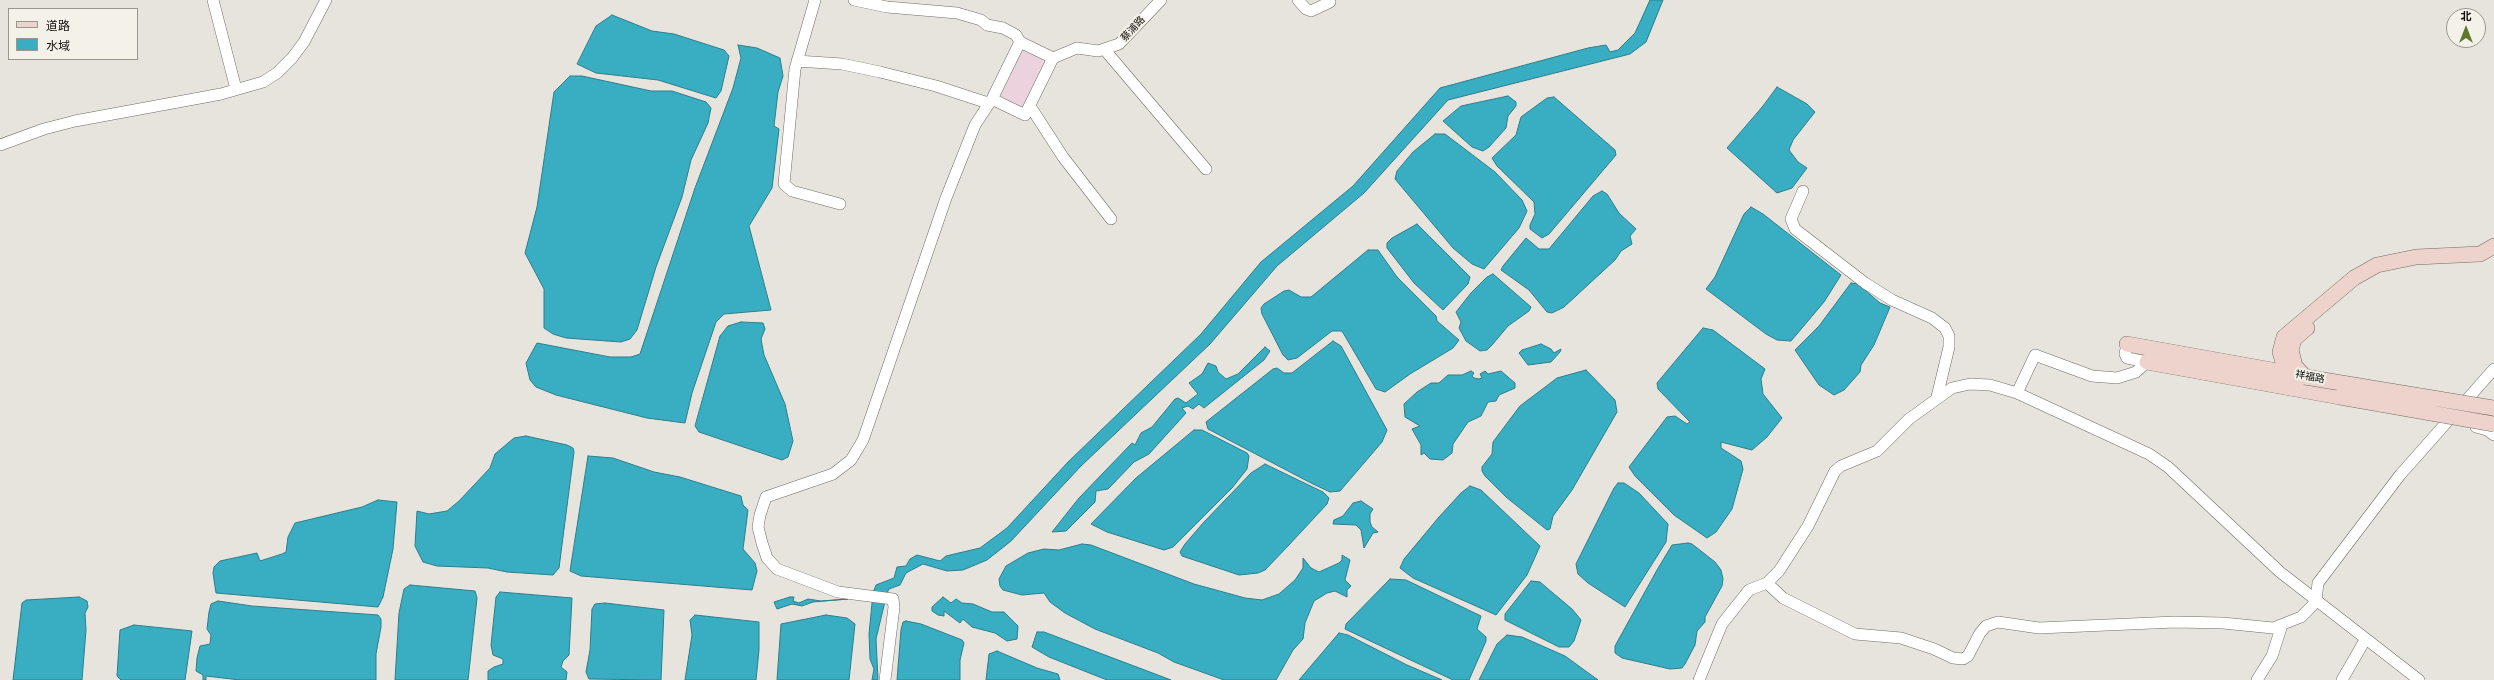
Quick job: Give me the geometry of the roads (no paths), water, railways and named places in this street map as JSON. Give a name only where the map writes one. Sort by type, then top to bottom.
[{"type":"main road","points":[[2286,372],[2280,352],[2284,337],[2354,278],[2376,265],[2416,257],[2480,254],[2494,246]]},
{"type":"main road","points":[[2302,383],[2295,366],[2291,350],[2294,339],[2356,288],[2381,274],[2418,266],[2479,263],[2494,259]]},
{"type":"main road","name":"祥福路","points":[[2127,344],[2286,372],[2302,383],[2340,397],[2494,424]]},
{"type":"main road","name":"祥福路","points":[[2147,362],[2494,408]]},
{"type":"street","points":[[214,0],[236,89]]},
{"type":"street","points":[[0,145],[44,129],[75,121],[236,89],[263,82],[277,73],[292,58],[304,42],[326,0]]},
{"type":"street","points":[[815,0],[797,61],[787,133],[784,184],[792,191],[840,204]]},
{"type":"street","points":[[797,61],[842,64],[880,72],[990,101],[1025,115],[1053,58],[1020,42],[1016,35],[1003,28],[987,25],[981,20],[958,13],[888,7],[854,0]]},
{"type":"street","name":"蔡浦路","points":[[1053,58],[1078,48],[1098,51],[1120,44],[1161,0]]},
{"type":"street","points":[[1298,0],[1306,9],[1311,11],[1330,2]]},
{"type":"street","points":[[885,680],[894,607],[893,599],[888,597],[838,592],[777,569],[767,558],[762,543],[758,528],[760,515],[766,497],[833,474],[851,460],[863,440],[946,198],[975,125],[990,101],[1020,42]]},
{"type":"street","points":[[1104,49],[1206,169]]},
{"type":"street","points":[[1030,106],[1063,156],[1111,219]]},
{"type":"street","points":[[1803,191],[1792,220],[1795,229],[1866,283],[1892,300],[1932,318],[1945,328],[1950,336],[1949,346],[1937,397]]},
{"type":"street","points":[[2127,344],[2127,358],[2147,362]]},
{"type":"street","points":[[2017,393],[2035,355],[2092,376],[2117,378],[2136,372],[2147,362]]},
{"type":"street","points":[[1767,583],[1783,598],[1855,634],[1901,638],[1934,649],[1953,658],[1963,659],[1968,656],[1980,633],[1986,626],[1998,622],[2039,628],[2175,622],[2223,623],[2273,628],[2301,617],[2316,600],[2318,584],[2400,475],[2446,421],[2494,369]]},
{"type":"street","points":[[1699,680],[1714,641],[1733,607],[1753,587],[1767,583],[1779,571],[1808,526],[1835,471],[1841,466],[1877,451],[1909,419],[1937,397],[1952,388],[1970,384],[1990,384],[2017,393],[2149,454],[2168,467],[2280,572],[2418,680]]},
{"type":"street","points":[[2446,421],[2487,430],[2494,436]]},
{"type":"street","points":[[2257,680],[2272,656],[2282,625]]},
{"type":"street","points":[[2342,680],[2365,640]]},
{"type":"water","points":[[1650,0],[1663,0],[1646,42],[1630,54],[1448,100],[1364,193],[1277,266],[1210,344],[1081,466],[1011,541],[987,560],[963,570],[947,571],[923,564],[906,573],[900,585],[889,589],[887,593],[876,639],[878,680],[872,680],[874,669],[870,659],[869,634],[873,593],[876,585],[894,578],[897,567],[906,566],[910,559],[917,555],[940,561],[946,556],[980,548],[1007,528],[1068,462],[1201,334],[1261,262],[1353,186],[1440,88],[1588,48],[1606,45],[1610,52],[1618,50],[1635,33]]},
{"type":"water","points":[[612,15],[652,31],[674,34],[724,50],[729,56],[721,91],[716,98],[658,80],[596,73],[577,64],[596,26]]},
{"type":"water","points":[[738,45],[757,48],[780,58],[783,76],[778,92],[774,126],[779,129],[772,188],[749,226],[771,310],[724,314],[716,322],[692,393],[685,423],[647,418],[556,395],[536,387],[530,380],[526,363],[537,343],[610,357],[631,357],[640,354],[695,188],[733,88],[741,58]]},
{"type":"water","points":[[570,76],[582,76],[651,91],[672,91],[706,102],[711,108],[708,123],[691,160],[682,197],[656,267],[637,330],[630,339],[621,342],[566,338],[553,334],[544,328],[544,289],[525,253],[537,207],[554,92]]},
{"type":"water","points":[[1777,87],[1807,104],[1815,112],[1793,140],[1789,150],[1798,162],[1807,168],[1792,188],[1777,193],[1727,148],[1763,106]]},
{"type":"water","points":[[1508,96],[1516,102],[1516,106],[1508,116],[1506,128],[1489,147],[1483,151],[1472,147],[1443,121],[1461,106]]},
{"type":"water","points":[[1554,97],[1615,150],[1616,155],[1549,234],[1542,238],[1530,229],[1530,225],[1535,214],[1534,202],[1497,166],[1492,158],[1516,135],[1521,117],[1547,98]]},
{"type":"water","points":[[1435,134],[1445,134],[1495,172],[1522,200],[1527,211],[1519,228],[1484,269],[1472,264],[1453,248],[1395,179],[1397,171],[1413,152]]},
{"type":"water","points":[[1602,191],[1607,194],[1619,213],[1636,229],[1630,236],[1632,244],[1621,251],[1615,260],[1564,307],[1552,313],[1547,312],[1529,290],[1501,270],[1526,238],[1539,249],[1549,249],[1593,196]]},
{"type":"water","points":[[1751,207],[1763,214],[1841,275],[1824,302],[1791,341],[1777,340],[1766,334],[1706,289],[1715,277],[1744,214]]},
{"type":"water","points":[[1417,224],[1470,277],[1468,284],[1443,310],[1414,283],[1387,248],[1387,243],[1392,238]]},
{"type":"water","points":[[1368,250],[1378,250],[1397,277],[1436,316],[1437,321],[1459,340],[1453,348],[1410,374],[1385,392],[1376,389],[1342,331],[1332,331],[1297,358],[1288,360],[1283,355],[1262,314],[1261,308],[1264,304],[1284,291],[1289,290],[1301,297],[1311,297]]},
{"type":"water","points":[[1493,274],[1531,307],[1529,311],[1508,326],[1487,350],[1480,351],[1466,341],[1459,328],[1461,322],[1456,312],[1471,293],[1487,277]]},
{"type":"water","points":[[1851,283],[1858,284],[1880,303],[1890,307],[1874,345],[1861,365],[1860,372],[1844,390],[1834,395],[1819,385],[1795,350],[1819,326]]},
{"type":"water","points":[[741,322],[763,323],[765,329],[761,339],[764,355],[785,404],[793,441],[788,457],[782,460],[699,432],[695,426],[720,336],[728,326]]},
{"type":"water","points":[[1703,328],[1713,330],[1765,369],[1761,379],[1763,394],[1782,418],[1767,437],[1752,450],[1721,442],[1721,448],[1741,461],[1743,469],[1732,509],[1716,532],[1707,538],[1674,515],[1635,476],[1629,467],[1667,417],[1675,416],[1687,424],[1690,422],[1658,389],[1657,383]]},
{"type":"water","points":[[1333,341],[1341,346],[1387,430],[1382,442],[1340,491],[1330,492],[1208,429],[1206,422],[1273,369],[1277,368],[1284,373],[1292,373]]},
{"type":"water","points":[[1541,344],[1551,349],[1554,353],[1561,349],[1560,352],[1551,362],[1528,365],[1519,353],[1522,350]]},
{"type":"water","points":[[1265,347],[1270,351],[1264,360],[1204,408],[1199,404],[1193,409],[1188,406],[1182,408],[1186,413],[1149,454],[1134,462],[1108,489],[1096,491],[1095,502],[1066,531],[1052,532],[1079,498],[1132,443],[1135,445],[1141,433],[1152,427],[1175,399],[1178,398],[1186,403],[1198,394],[1189,383],[1202,374],[1208,363],[1216,366],[1218,372],[1226,379],[1238,374]]},
{"type":"water","points":[[1586,370],[1615,400],[1617,412],[1572,490],[1553,516],[1550,529],[1547,530],[1506,497],[1485,476],[1482,471],[1482,467],[1492,454],[1493,442],[1520,406],[1557,378]]},
{"type":"water","points":[[1471,371],[1474,373],[1472,376],[1474,378],[1479,379],[1482,378],[1480,374],[1485,371],[1488,374],[1501,371],[1515,383],[1515,388],[1499,395],[1496,401],[1488,402],[1481,416],[1468,422],[1453,444],[1452,453],[1443,460],[1430,459],[1424,453],[1421,455],[1421,445],[1412,429],[1420,426],[1405,417],[1404,404],[1417,392],[1431,383],[1439,383],[1448,375],[1462,375]]},
{"type":"water","points":[[1194,430],[1202,430],[1247,453],[1249,456],[1247,469],[1232,488],[1173,547],[1164,550],[1107,532],[1091,524],[1136,478]]},
{"type":"water","points":[[526,436],[567,445],[573,448],[574,452],[559,568],[553,575],[507,572],[488,568],[437,566],[423,562],[415,546],[417,511],[429,514],[447,511],[459,501],[490,468],[495,454],[514,438]]},
{"type":"water","points":[[588,456],[613,458],[654,472],[680,477],[741,496],[743,505],[748,510],[743,549],[755,563],[757,571],[752,590],[581,576],[570,571]]},
{"type":"water","points":[[1265,464],[1323,492],[1329,498],[1327,504],[1265,570],[1258,573],[1239,575],[1182,556],[1180,552],[1185,544],[1204,522],[1251,473]]},
{"type":"water","points":[[1618,483],[1624,483],[1639,493],[1668,524],[1666,542],[1625,607],[1588,583],[1578,574],[1576,564],[1614,488]]},
{"type":"water","points":[[1470,486],[1481,490],[1540,546],[1527,575],[1496,615],[1413,578],[1400,568],[1404,559],[1439,517],[1461,493]]},
{"type":"water","points":[[378,500],[397,502],[393,549],[383,597],[378,607],[216,593],[213,573],[214,567],[220,561],[257,553],[260,561],[282,554],[286,552],[288,537],[295,523],[362,507]]},
{"type":"water","points":[[1361,501],[1373,509],[1370,514],[1370,522],[1372,527],[1378,532],[1373,533],[1364,548],[1361,530],[1356,525],[1333,524],[1334,520],[1343,516],[1353,503]]},
{"type":"water","points":[[1082,544],[1091,545],[1194,584],[1245,598],[1262,600],[1279,594],[1295,580],[1303,568],[1303,558],[1311,568],[1319,572],[1339,563],[1342,560],[1342,555],[1350,560],[1345,580],[1351,586],[1347,590],[1347,597],[1335,591],[1327,593],[1314,601],[1305,623],[1303,639],[1293,650],[1276,680],[1224,680],[1174,662],[1158,653],[1095,629],[1065,613],[1050,602],[1044,593],[1022,595],[1003,590],[1000,586],[999,579],[1006,566],[1028,553],[1044,549],[1059,550]]},
{"type":"water","points":[[1692,544],[1715,562],[1721,570],[1723,579],[1722,586],[1705,617],[1705,622],[1697,631],[1695,645],[1685,664],[1682,668],[1670,669],[1622,658],[1615,653],[1615,646],[1657,570],[1672,545]]},
{"type":"water","points":[[1390,579],[1406,580],[1481,616],[1477,629],[1486,637],[1486,641],[1469,680],[1453,680],[1345,629],[1346,624]]},
{"type":"water","points":[[1531,581],[1540,582],[1572,609],[1581,620],[1574,641],[1569,647],[1559,647],[1505,620],[1505,614]]},
{"type":"water","points":[[410,585],[475,591],[477,598],[468,680],[395,680],[399,613],[404,589]]},
{"type":"water","points":[[500,592],[572,598],[569,655],[563,661],[561,667],[567,672],[566,680],[488,680],[488,671],[503,664],[503,659],[493,655],[491,645],[496,597]]},
{"type":"water","points":[[79,597],[87,601],[88,607],[85,613],[86,630],[82,680],[13,680],[22,603],[26,600]]},
{"type":"water","points":[[794,597],[793,601],[799,603],[808,599],[821,601],[848,599],[813,602],[802,606],[792,604],[777,609],[774,602]]},
{"type":"water","points":[[943,597],[951,603],[956,599],[962,603],[973,604],[992,612],[1004,612],[1018,626],[1017,639],[1007,641],[995,633],[972,627],[963,619],[960,623],[944,611],[944,616],[938,615],[932,611],[932,607]]},
{"type":"water","points":[[218,601],[252,606],[378,615],[381,619],[381,627],[376,654],[376,680],[240,680],[206,676],[206,680],[203,680],[203,675],[196,671],[197,658],[200,646],[210,644],[211,635],[207,629],[209,612],[211,604]]},
{"type":"water","points":[[605,603],[664,610],[661,680],[589,679],[586,672],[590,650],[592,609],[595,604]]},
{"type":"water","points":[[695,615],[759,622],[759,650],[756,680],[685,680],[692,635],[690,620]]},
{"type":"water","points":[[826,615],[847,618],[855,624],[849,680],[777,680],[781,624]]},
{"type":"water","points":[[906,621],[921,624],[962,640],[964,643],[960,660],[960,680],[897,680],[901,630],[903,622]]},
{"type":"water","points":[[134,625],[192,631],[185,680],[121,680],[117,676],[120,630]]},
{"type":"water","points":[[1037,632],[1044,632],[1171,680],[1107,680],[1049,657],[1032,647]]},
{"type":"water","points":[[1339,633],[1348,635],[1407,665],[1442,680],[1299,680]]},
{"type":"water","points":[[1507,635],[1522,637],[1565,656],[1598,680],[1479,680],[1497,644]]},
{"type":"water","points":[[997,651],[1037,668],[1058,674],[1060,680],[986,680],[989,654]]}]
